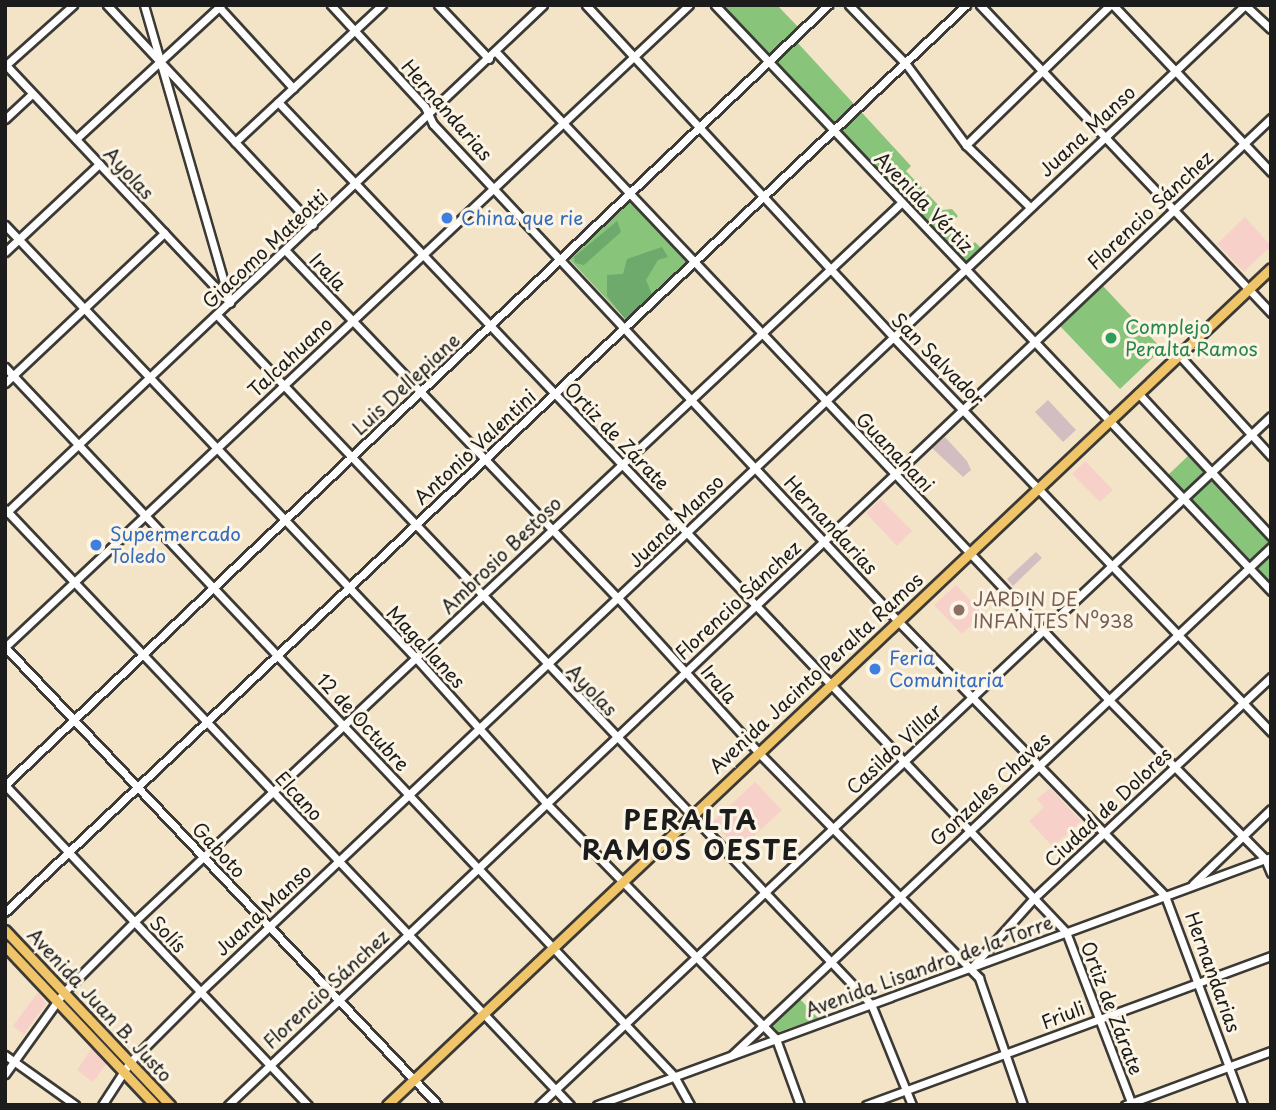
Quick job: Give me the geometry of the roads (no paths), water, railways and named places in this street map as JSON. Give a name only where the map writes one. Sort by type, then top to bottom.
[{"type":"main road","name":"Avenida Jacinto Peralta Ramos","points":[[387,1105],[1271,268]]},
{"type":"main road","name":"Avenida Juan B. Justo","points":[[5,930],[170,1105]]},
{"type":"main road","name":"Avenida Juan B. Justo","points":[[5,946],[155,1105]]},
{"type":"street","points":[[6,65],[73,5]]},
{"type":"street","name":"Irala","points":[[107,5],[313,225]]},
{"type":"street","points":[[144,5],[230,303]]},
{"type":"street","name":"Hernandarias","points":[[331,5],[430,117],[897,621],[1165,896],[1199,981],[1243,1105]]},
{"type":"street","points":[[235,142],[382,5]]},
{"type":"street","points":[[438,5],[489,59]]},
{"type":"street","name":"Giacomo Mateotti","points":[[6,511],[430,117],[544,5]]},
{"type":"street","name":"San Salvador","points":[[586,5],[892,337],[1114,564],[1271,732]]},
{"type":"street","name":"Talcahuano","points":[[5,647],[689,5]]},
{"type":"street","name":"Avenida Vértiz","points":[[715,5],[1271,591]]},
{"type":"street","name":"Luis Dellepiane","points":[[5,785],[828,5]]},
{"type":"street","points":[[849,5],[906,64],[966,145],[1030,207]]},
{"type":"street","name":"Antonio Valentini","points":[[5,912],[835,132],[966,5]]},
{"type":"street","points":[[980,5],[1271,313]]},
{"type":"street","points":[[966,145],[1111,5],[1271,172]]},
{"type":"street","points":[[1245,5],[1271,29]]},
{"type":"street","name":"Juana Manso","points":[[130,1062],[269,926],[1245,5]]},
{"type":"street","points":[[76,139],[220,6],[293,88]]},
{"type":"street","name":"Guanahani","points":[[496,52],[1042,631],[1241,837],[1268,858],[1271,873]]},
{"type":"street","name":"Ayolas","points":[[6,65],[230,303]]},
{"type":"street","points":[[5,119],[32,94]]},
{"type":"street","name":"Ortiz de Zárate","points":[[278,102],[489,327],[756,604],[828,686],[1066,932],[1129,1104]]},
{"type":"street","name":"Florencio Sánchez","points":[[228,1105],[1271,118]]},
{"type":"street","points":[[5,252],[99,164]]},
{"type":"street","name":"Ambrosio Bestoso","points":[[5,1074],[64,992],[135,921],[416,658],[620,462],[691,400],[902,202]]},
{"type":"street","name":"Magallanes","points":[[5,225],[416,658],[546,803],[761,1027],[776,1039]]},
{"type":"street","points":[[5,383],[164,233]]},
{"type":"street","name":"Irala","points":[[286,251],[550,531],[618,598],[758,752],[971,967],[979,978],[1023,1105]]},
{"type":"street","name":"Ayolas","points":[[218,316],[871,1004],[912,1105]]},
{"type":"street","points":[[1179,355],[1271,456]]},
{"type":"street","name":"12 de Octubre","points":[[5,367],[674,1076],[690,1105]]},
{"type":"street","points":[[1138,393],[1271,536]]},
{"type":"street","name":"Casildo Villar","points":[[539,1105],[1271,416]]},
{"type":"street","name":"Elcano","points":[[6,511],[570,1105]]},
{"type":"street","name":"Gonzales Chaves","points":[[732,1055],[1271,547]]},
{"type":"street","name":"Gaboto","points":[[5,647],[438,1105]]},
{"type":"street","name":"Ciudad de Dolores","points":[[971,967],[1034,898],[1271,677]]},
{"type":"street","name":"Solís","points":[[5,785],[309,1105]]},
{"type":"street","points":[[1191,886],[1271,809]]},
{"type":"street","name":"Avenida Lisandro de la Torre","points":[[597,1105],[1268,858]]},
{"type":"street","name":"Friuli","points":[[866,1105],[1271,956]]},
{"type":"street","points":[[776,1039],[800,1105]]},
{"type":"street","points":[[1129,1104],[1271,1051]]},
{"type":"street","points":[[5,1055],[75,1105]]},
{"type":"street","points":[[102,1105],[130,1062]]},
{"type":"place","name":"China que rie","points":[[447,218]]},
{"type":"place","name":"Complejo Peralta Ramos","points":[[1111,338]]},
{"type":"place","name":"Supermercado Toledo","points":[[96,545]]},
{"type":"place","name":"JARDIN DE INFANTES Nº938","points":[[959,610]]},
{"type":"place","name":"Feria Comunitaria","points":[[875,669]]},
{"type":"district","name":"PERALTA RAMOS OESTE","points":[[691,835]]}]
